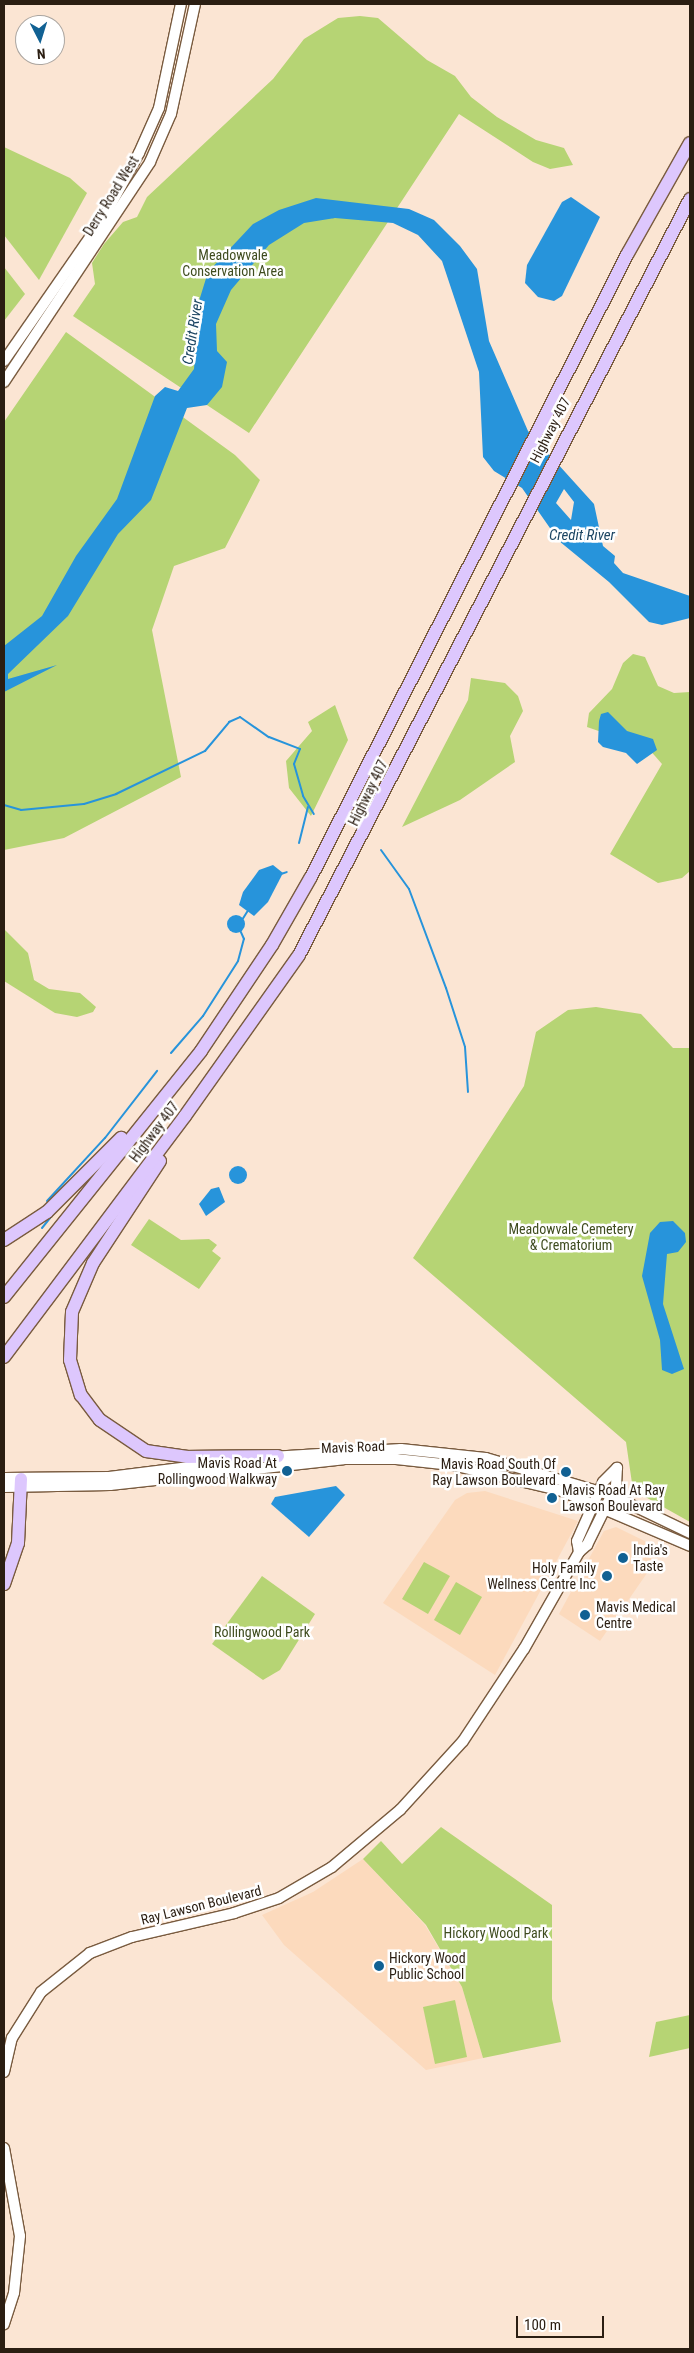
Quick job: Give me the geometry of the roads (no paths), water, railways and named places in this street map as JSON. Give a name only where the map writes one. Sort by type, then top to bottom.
[{"type":"highway","name":"Highway 407","points":[[4,1297],[165,1097],[272,945],[552,400],[690,142]]},
{"type":"highway","name":"Highway 407","points":[[4,1357],[185,1116],[299,955],[376,811],[460,639],[572,421],[690,199]]},
{"type":"highway","points":[[4,1240],[60,1200],[165,1097]]},
{"type":"highway","points":[[185,1116],[80,1288],[69,1327],[73,1372],[82,1395],[100,1420],[146,1451],[181,1457],[278,1456]]},
{"type":"highway","points":[[4,1584],[18,1543],[21,1483]]},
{"type":"main road","name":"Derry Road West","points":[[4,361],[104,217],[139,153],[159,108],[181,4]]},
{"type":"main road","name":"Derry Road West","points":[[4,382],[150,162],[171,114],[195,4]]},
{"type":"main road","name":"Mavis Road","points":[[4,1487],[21,1483],[109,1477],[278,1456],[351,1450],[454,1453],[534,1469],[600,1490],[690,1533]]},
{"type":"main road","name":"Mavis Road","points":[[4,1478],[21,1483],[110,1485],[344,1459],[396,1459],[483,1471],[594,1504],[690,1546]]},
{"type":"main road","name":"Ray Lawson Boulevard","points":[[4,2072],[12,2038],[41,1992],[90,1953],[132,1937],[234,1913],[279,1898],[314,1880],[384,1826],[434,1776],[481,1715],[546,1615],[578,1552],[587,1545],[611,1495],[618,1468],[608,1474],[600,1490],[577,1541],[578,1552]]},
{"type":"main road","points":[[4,2148],[20,2236],[14,2293],[4,2324]]},
{"type":"water","points":[[571,197],[600,217],[562,296],[554,301],[538,297],[525,283],[527,265],[562,202]]},
{"type":"water","name":"Credit River","points":[[316,198],[409,209],[434,220],[460,246],[477,269],[489,341],[528,431],[594,504],[603,546],[615,556],[614,563],[623,573],[690,596],[690,618],[662,625],[649,622],[609,582],[559,541],[522,488],[494,471],[483,457],[479,372],[442,261],[418,235],[393,223],[335,218],[304,223],[269,245],[231,290],[216,324],[217,351],[227,362],[222,387],[207,405],[187,408],[151,500],[118,534],[68,616],[8,674],[8,679],[57,665],[4,692],[4,646],[42,616],[76,556],[117,499],[155,396],[165,387],[178,391],[194,369],[199,301],[208,272],[253,224],[279,210]],"holes":[[[564,489],[574,502],[571,520],[556,503]]]},
{"type":"water","points":[[608,712],[627,731],[653,739],[657,750],[637,764],[626,753],[603,747],[598,742],[599,721],[601,714]]},
{"type":"water","points":[[273,865],[283,873],[268,902],[254,916],[239,905],[243,892],[259,870]]},
{"type":"water","points":[[236,915],[242,918],[245,924],[242,930],[236,933],[230,930],[227,924],[230,918]]},
{"type":"water","points":[[234,1166],[242,1166],[247,1171],[245,1182],[234,1184],[229,1179],[229,1171]]},
{"type":"water","points":[[219,1187],[225,1202],[206,1216],[199,1204],[211,1189]]},
{"type":"water","points":[[673,1221],[685,1233],[686,1242],[678,1252],[667,1254],[663,1304],[684,1369],[672,1374],[662,1370],[660,1340],[642,1276],[650,1233],[660,1222]]},
{"type":"water","points":[[336,1486],[345,1495],[309,1537],[271,1504],[275,1497]]},
{"type":"waterway","points":[[4,805],[21,810],[84,804],[116,794],[205,751],[229,722],[240,717],[269,737],[300,749],[294,764],[303,796],[314,814]]},
{"type":"waterway","points":[[299,843],[308,807]]},
{"type":"waterway","points":[[381,850],[409,889],[446,988],[465,1047],[468,1092]]},
{"type":"waterway","points":[[281,874],[287,872]]},
{"type":"waterway","points":[[242,920],[249,909]]},
{"type":"waterway","points":[[171,1053],[203,1016],[238,961],[244,939],[240,930]]},
{"type":"waterway","points":[[47,1201],[105,1138],[157,1071]]},
{"type":"waterway","points":[[42,1228],[56,1211]]},
{"type":"place","name":"Mavis Road At Rollingwood Walkway","points":[[287,1471]]},
{"type":"place","name":"Mavis Road South Of Ray Lawson Boulevard","points":[[566,1472]]},
{"type":"place","name":"Mavis Road At Ray Lawson Boulevard","points":[[552,1498]]},
{"type":"place","name":"India's Taste","points":[[623,1558]]},
{"type":"place","name":"Holy Family Wellness Centre Inc","points":[[607,1576]]},
{"type":"place","name":"Mavis Medical Centre","points":[[585,1615]]},
{"type":"place","name":"Hickory Wood Public School","points":[[379,1966]]},
{"type":"park label","name":"Meadowvale Conservation Area","points":[[233,264]]},
{"type":"park label","name":"Meadowvale Cemetery & Crematorium","points":[[571,1238]]},
{"type":"park label","name":"Rollingwood Park","points":[[262,1632]]},
{"type":"park label","name":"Hickory Wood Park","points":[[496,1933]]}]
